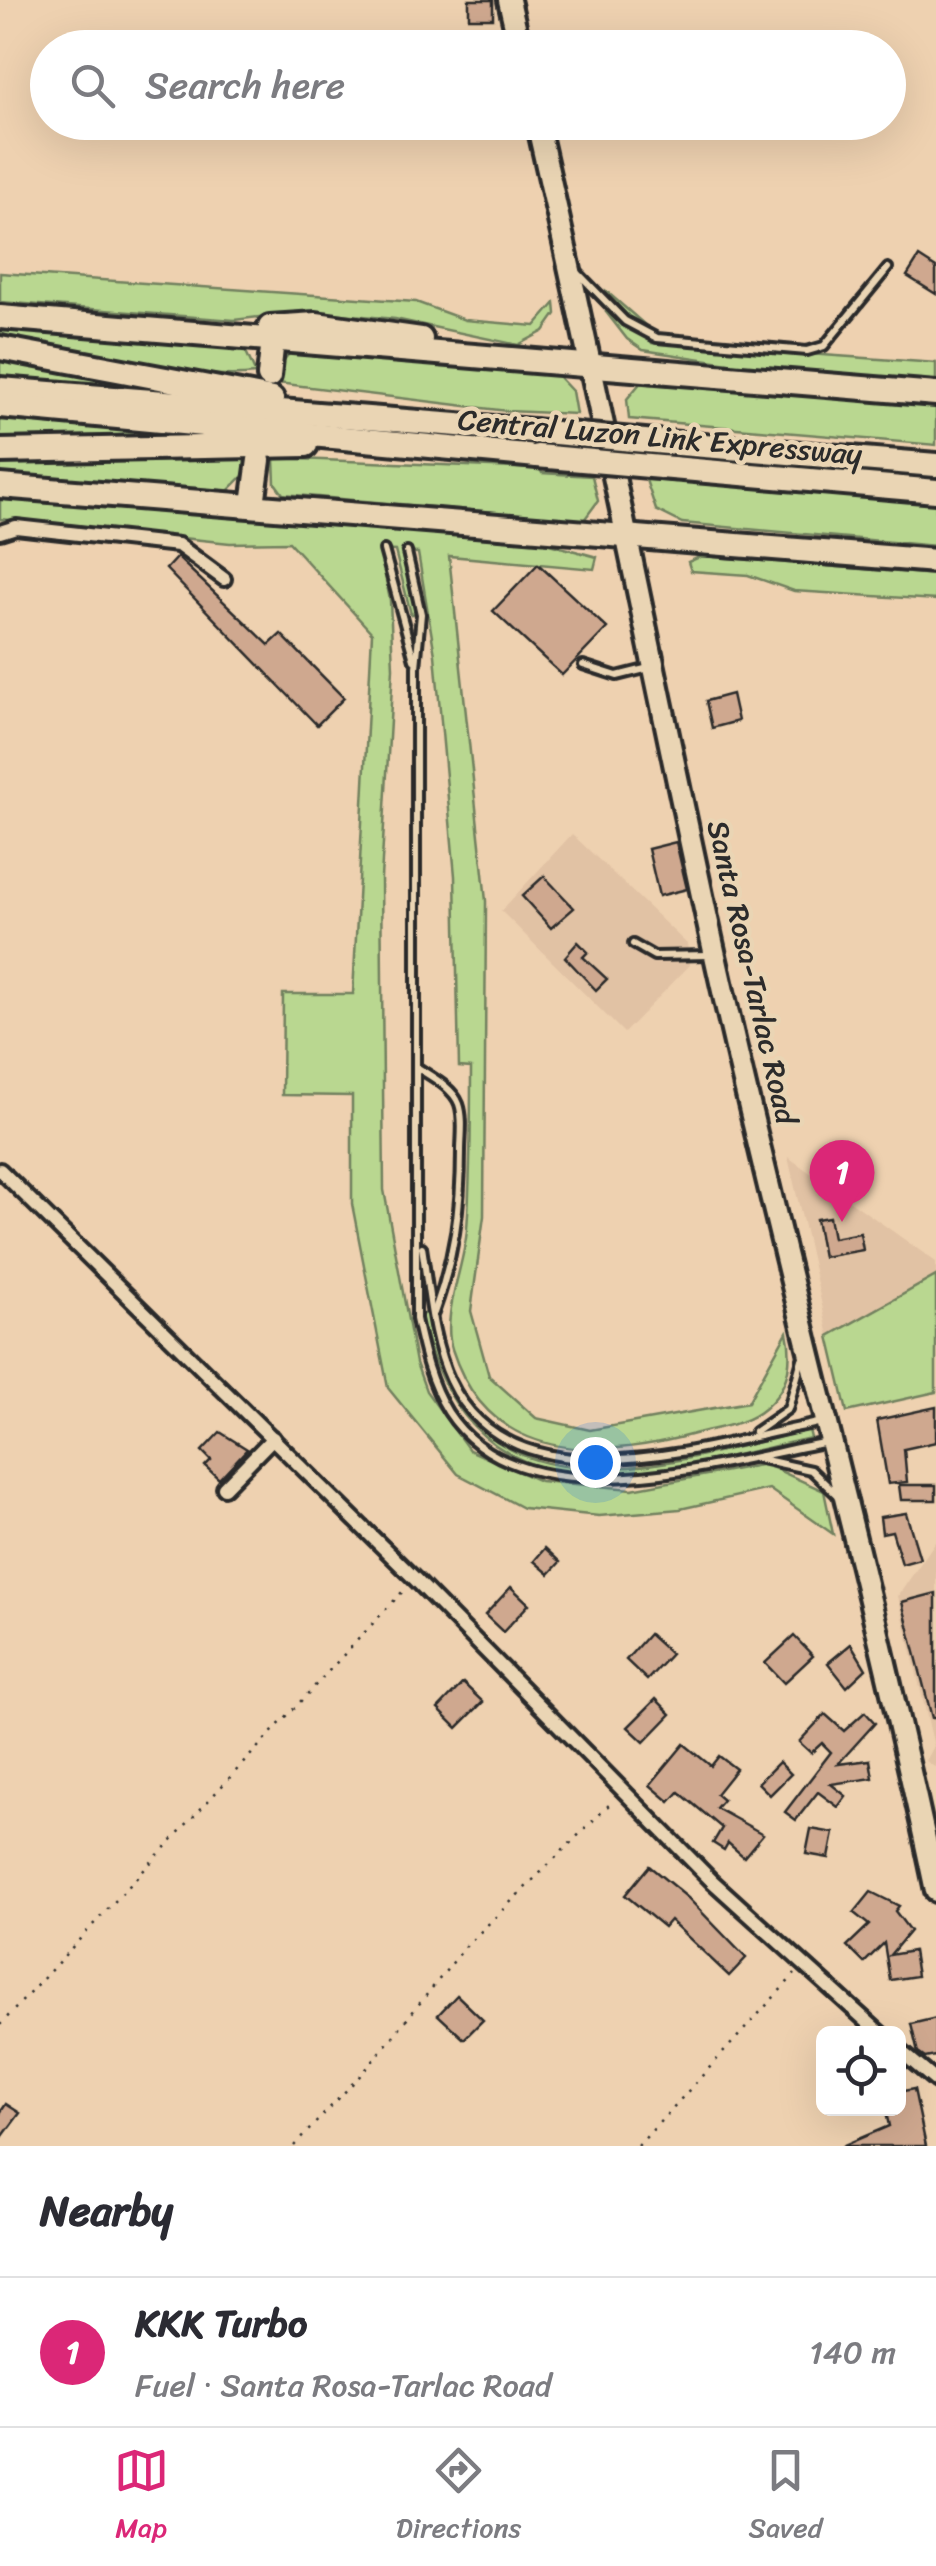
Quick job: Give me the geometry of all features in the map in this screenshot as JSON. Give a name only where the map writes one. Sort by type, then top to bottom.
[{"type":"highway","points":[[509,0],[516,30]]},
{"type":"highway","name":"Santa Rosa-Tarlac Road","points":[[541,140],[715,954],[831,1431],[936,1891]]},
{"type":"highway","points":[[0,317],[936,394]]},
{"type":"highway","points":[[228,335],[316,324],[408,335],[467,354]]},
{"type":"highway","points":[[269,376],[273,338]]},
{"type":"highway","points":[[0,348],[81,367],[380,417]]},
{"type":"highway","points":[[0,390],[290,414],[380,417]]},
{"type":"highway","points":[[0,406],[294,431],[378,444]]},
{"type":"highway","name":"Central Luzon Link Expressway","points":[[380,417],[936,465]]},
{"type":"highway","points":[[0,451],[378,444]]},
{"type":"highway","name":"Central Luzon Link Expressway","points":[[378,444],[936,490]]},
{"type":"highway","points":[[253,504],[259,460]]},
{"type":"highway","points":[[0,486],[936,561]]},
{"type":"street","points":[[0,532],[16,527],[178,545],[224,579]]},
{"type":"street","points":[[0,1170],[623,1791],[802,1966],[872,2026]]},
{"type":"street","points":[[224,1488],[272,1438]]},
{"type":"street","points":[[906,2055],[936,2082]]},
{"type":"lane","points":[[570,265],[613,311],[641,332],[677,341],[782,351],[824,346],[888,268]]},
{"type":"lane","points":[[384,550],[416,667]]},
{"type":"lane","points":[[406,552],[422,614],[416,667],[416,1318],[426,1363],[450,1415],[502,1459],[550,1475],[590,1480],[750,1457],[831,1431]]},
{"type":"lane","points":[[583,665],[617,676],[655,666]]},
{"type":"lane","points":[[634,944],[654,956],[715,954]]},
{"type":"lane","points":[[417,1067],[449,1090],[459,1103],[461,1121],[461,1207],[452,1262],[434,1315]]},
{"type":"lane","points":[[419,1230],[434,1315],[452,1383],[487,1427],[510,1442],[552,1457],[591,1461],[746,1437],[831,1431]]},
{"type":"lane","points":[[746,1437],[788,1409],[796,1391],[807,1333]]},
{"type":"lane","points":[[750,1457],[812,1470],[824,1478],[848,1510]]},
{"type":"path","points":[[0,2025],[414,1579]]},
{"type":"path","points":[[294,2146],[369,2066],[466,1946],[623,1791]]},
{"type":"path","points":[[638,2146],[802,1966]]},
{"type":"shaded area","points":[[572,834],[687,944],[690,965],[624,1033],[501,911]]},
{"type":"shaded area","points":[[788,1157],[936,1262],[936,1276],[829,1336]]},
{"type":"shaded area","points":[[936,1541],[936,1768],[926,1761],[934,1746],[898,1596]]},
{"type":"green space","points":[[0,273],[416,302],[465,320],[535,326],[555,303],[556,314],[544,331],[518,345],[395,319],[309,311],[234,320],[0,302]]},
{"type":"green space","points":[[606,291],[645,325],[652,343],[936,363],[936,384],[754,367],[643,350],[627,339],[606,312]]},
{"type":"green space","points":[[0,324],[243,345],[256,374],[195,373],[128,363],[0,334]]},
{"type":"green space","points":[[295,347],[555,373],[572,391],[576,414],[507,411],[277,383],[282,362]]},
{"type":"green space","points":[[0,356],[193,392],[0,376]]},
{"type":"green space","points":[[642,381],[936,403],[936,445],[629,419],[627,399]]},
{"type":"green space","points":[[0,418],[195,434],[0,440]]},
{"type":"green space","points":[[218,456],[247,460],[244,475],[228,491],[0,475],[0,461]]},
{"type":"green space","points":[[274,458],[540,469],[542,473],[592,476],[598,501],[584,520],[283,494],[275,483]]},
{"type":"green space","points":[[676,478],[936,503],[936,546],[682,523],[656,510],[646,480],[675,482]]},
{"type":"green space","points":[[0,496],[542,542],[597,557],[594,569],[449,556],[486,901],[484,1216],[471,1311],[489,1376],[536,1418],[590,1430],[748,1402],[787,1332],[787,1373],[773,1400],[749,1418],[658,1443],[621,1448],[585,1449],[551,1444],[520,1433],[492,1414],[469,1387],[449,1335],[451,1305],[467,1229],[471,1068],[459,1067],[455,876],[435,655],[418,553],[401,552],[417,613],[411,614],[395,551],[380,550],[390,600],[393,668],[381,878],[384,1190],[416,1363],[426,1391],[469,1450],[540,1481],[632,1489],[765,1464],[824,1491],[833,1534],[769,1489],[680,1509],[599,1516],[523,1508],[458,1474],[388,1388],[352,1204],[352,1096],[282,1095],[283,994],[353,994],[372,633],[289,542],[230,543],[0,519]]},
{"type":"green space","points":[[702,556],[936,575],[936,600],[794,591],[748,575],[691,571],[688,562]]},
{"type":"green space","points":[[936,1276],[936,1392],[847,1412],[829,1336]]},
{"type":"green space","points":[[430,1312],[447,1379],[476,1424],[515,1452],[560,1465],[609,1468],[661,1463],[809,1430],[811,1438],[687,1465],[628,1473],[573,1473],[523,1461],[480,1433],[445,1385],[420,1315]]},
{"type":"building","points":[[469,0],[493,0],[493,18],[469,18]]},
{"type":"building","points":[[919,257],[936,268],[936,294],[907,276]]},
{"type":"building","points":[[177,557],[269,645],[281,634],[344,698],[317,725],[166,569]]},
{"type":"building","points":[[538,564],[607,628],[562,675],[493,611]]},
{"type":"building","points":[[732,694],[738,721],[712,728],[706,701]]},
{"type":"building","points":[[676,842],[687,889],[659,896],[648,849]]},
{"type":"building","points":[[544,876],[574,908],[551,928],[522,896]]},
{"type":"building","points":[[578,942],[588,952],[583,957],[607,979],[596,990],[565,957]]},
{"type":"building","points":[[829,1217],[833,1238],[860,1233],[863,1250],[823,1257],[816,1219]]},
{"type":"building","points":[[936,1407],[936,1442],[904,1449],[907,1482],[888,1484],[877,1420]]},
{"type":"building","points":[[220,1432],[247,1449],[219,1479],[205,1466],[211,1460],[202,1451]]},
{"type":"building","points":[[899,1485],[936,1485],[936,1500],[901,1500]]},
{"type":"building","points":[[906,1513],[920,1559],[902,1564],[892,1531],[882,1533],[880,1517]]},
{"type":"building","points":[[545,1548],[560,1562],[549,1574],[534,1561]]},
{"type":"building","points":[[511,1587],[529,1604],[503,1632],[485,1615]]},
{"type":"building","points":[[936,1593],[936,1718],[932,1718],[902,1602]]},
{"type":"building","points":[[649,1634],[671,1654],[647,1680],[626,1660]]},
{"type":"building","points":[[794,1636],[813,1656],[784,1683],[765,1663]]},
{"type":"building","points":[[851,1644],[866,1669],[847,1687],[828,1663]]},
{"type":"building","points":[[463,1683],[483,1702],[457,1728],[438,1709]]},
{"type":"building","points":[[656,1699],[671,1714],[644,1742],[628,1727]]},
{"type":"building","points":[[865,1712],[875,1723],[838,1764],[870,1760],[873,1778],[831,1784],[846,1796],[838,1807],[818,1792],[796,1820],[785,1812],[831,1752],[822,1743],[811,1753],[799,1742],[825,1714],[844,1731]]},
{"type":"building","points":[[684,1744],[711,1766],[719,1756],[736,1769],[716,1794],[723,1800],[716,1808],[763,1834],[744,1857],[728,1843],[724,1850],[713,1843],[722,1828],[679,1792],[670,1802],[650,1785]]},
{"type":"building","points":[[779,1762],[791,1774],[770,1795],[758,1783]]},
{"type":"building","points":[[811,1829],[834,1833],[829,1858],[806,1854]]},
{"type":"building","points":[[649,1866],[688,1898],[746,1958],[729,1976],[670,1920],[664,1927],[625,1895]]},
{"type":"building","points":[[871,1892],[899,1906],[895,1911],[910,1931],[890,1955],[913,1951],[917,1976],[890,1980],[884,1943],[864,1963],[847,1946],[869,1925],[854,1913]]},
{"type":"building","points":[[457,1995],[483,2020],[464,2039],[438,2015]]},
{"type":"building","points":[[936,2018],[936,2056],[925,2058],[918,2053],[911,2024]]},
{"type":"building","points":[[914,2089],[926,2146],[842,2146],[889,2126],[887,2116],[906,2116],[906,2090]]},
{"type":"building","points":[[6,2104],[20,2113],[0,2140],[0,2113]]},
{"type":"place","name":"KKK Turbo","points":[[842,1222]]}]
